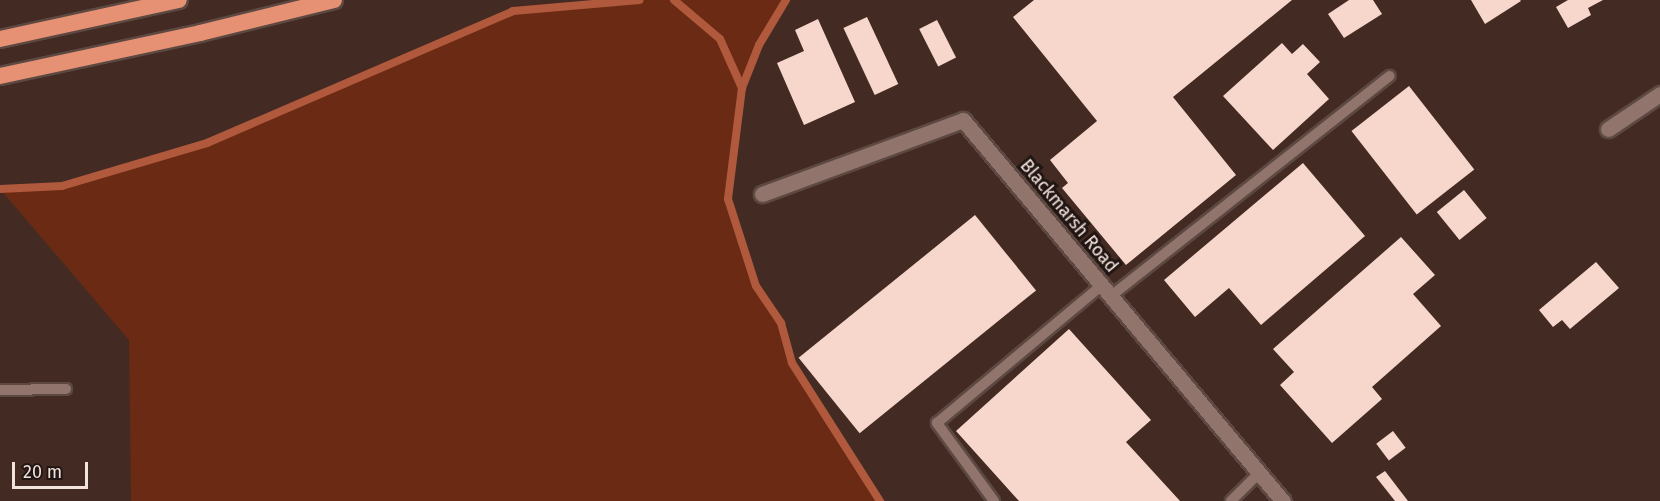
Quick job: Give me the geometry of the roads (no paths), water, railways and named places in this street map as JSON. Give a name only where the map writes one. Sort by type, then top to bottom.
[{"type":"highway","points":[[0,39],[179,0]]},
{"type":"highway","points":[[0,76],[200,33],[334,0]]},
{"type":"street","points":[[1608,129],[1660,94]]},
{"type":"street","name":"Blackmarsh Road","points":[[762,194],[963,120],[1283,501]]},
{"type":"lane","points":[[994,501],[938,423],[1106,291],[1389,76]]},
{"type":"lane","points":[[0,390],[66,389]]},
{"type":"lane","points":[[1231,501],[1259,473]]},
{"type":"waterway","points":[[0,189],[62,186],[207,143],[513,11],[640,0]]},
{"type":"waterway","points":[[674,0],[720,39],[742,88]]},
{"type":"waterway","points":[[786,0],[759,45],[742,88],[728,199],[756,286],[781,323],[792,363],[880,501]]}]
